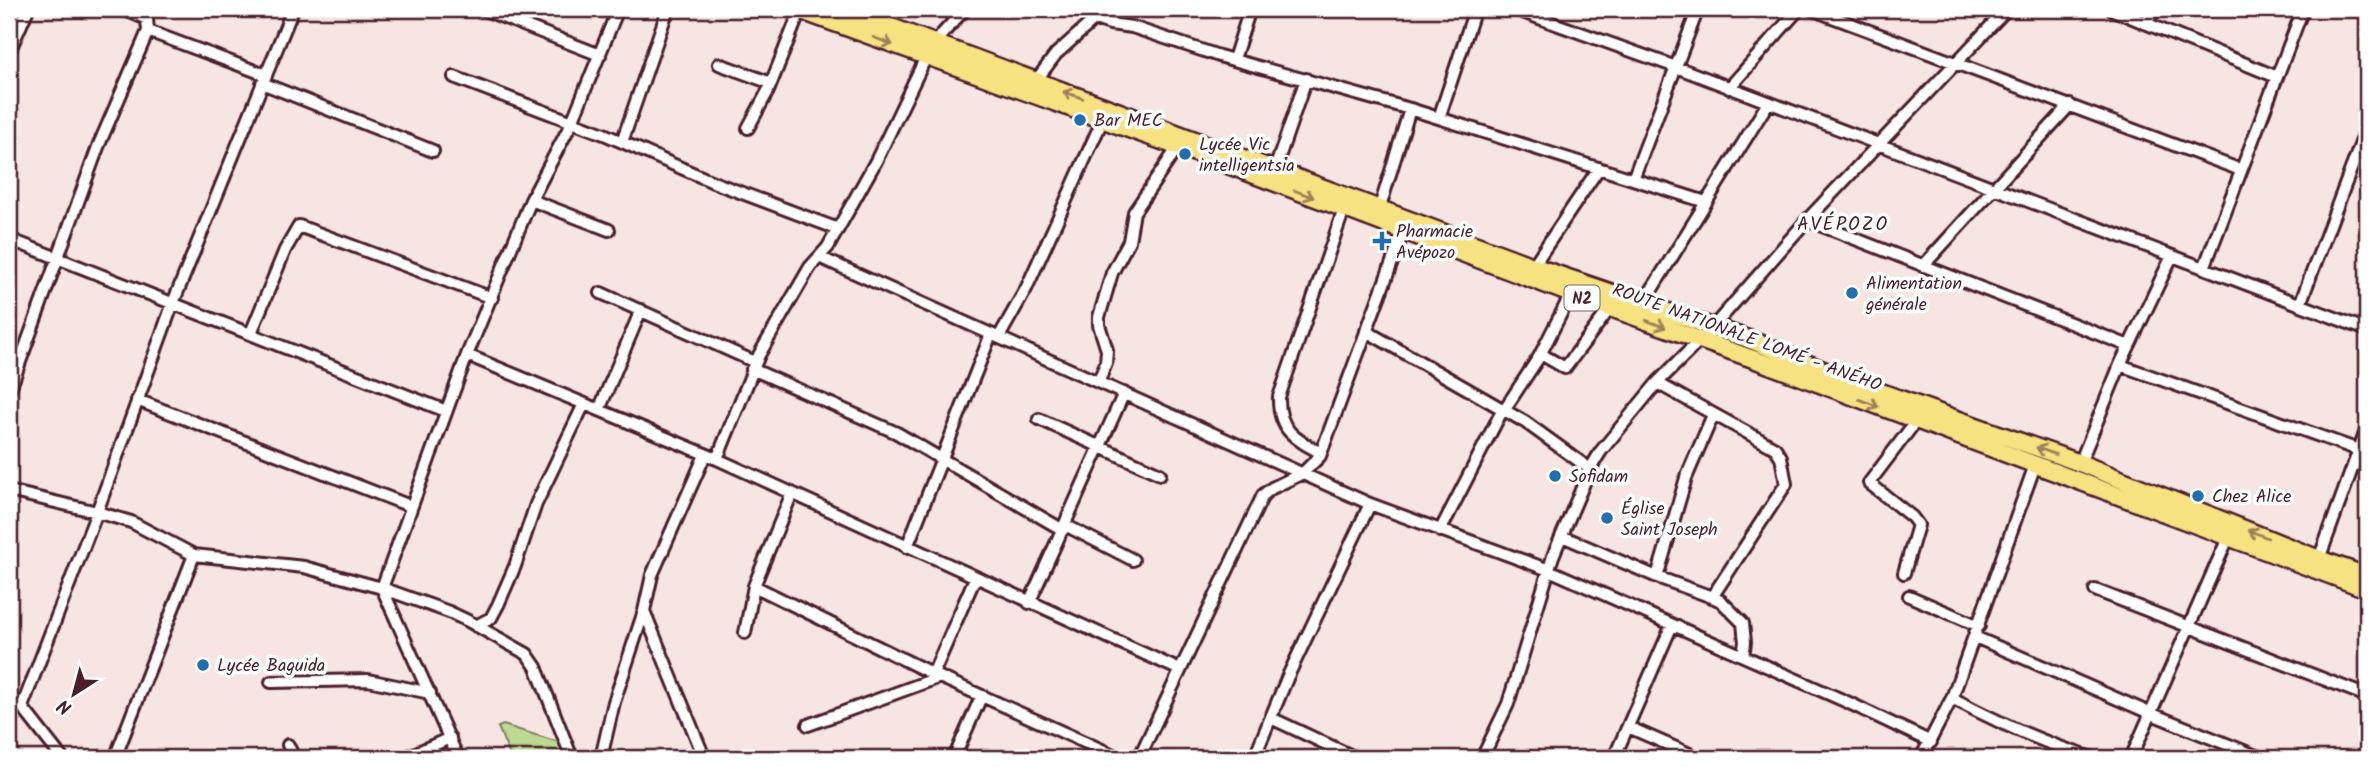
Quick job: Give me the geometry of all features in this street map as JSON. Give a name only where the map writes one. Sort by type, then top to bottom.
[{"type":"highway","name":"ROUTE NATIONALE LOMÉ - ANÉHO","points":[[843,9],[930,51],[1102,121],[1404,230],[2367,589]]},
{"type":"highway","name":"ROUTE NATIONALE LOMÉ - ANÉHO","points":[[798,10],[1035,82],[1380,207],[1533,266],[1644,302],[1847,380],[2080,463],[2367,576]]},
{"type":"street","points":[[9,52],[12,38],[28,9]]},
{"type":"street","points":[[9,392],[98,147],[148,31],[147,19],[123,9]]},
{"type":"street","points":[[22,708],[173,303],[293,9]]},
{"type":"street","points":[[482,9],[600,55]]},
{"type":"street","points":[[458,758],[382,588],[467,355],[531,200],[572,122],[618,9]]},
{"type":"street","points":[[622,142],[668,9]]},
{"type":"street","points":[[717,459],[754,366],[810,267],[838,229],[876,162],[930,51],[965,9]]},
{"type":"street","points":[[1234,60],[1250,9]]},
{"type":"street","points":[[1439,118],[1475,9]]},
{"type":"street","points":[[1514,9],[1675,67],[2367,330]]},
{"type":"street","points":[[1633,179],[1698,9]]},
{"type":"street","points":[[1729,88],[1800,9]]},
{"type":"street","points":[[1811,9],[2241,170]]},
{"type":"street","points":[[1482,758],[1508,704],[1562,536],[1590,469],[1610,439],[1657,383],[1713,327],[1807,220],[2007,9]]},
{"type":"street","points":[[2111,9],[2277,77]]},
{"type":"street","points":[[2144,23],[2157,9]]},
{"type":"street","points":[[2204,268],[2302,9]]},
{"type":"street","points":[[748,128],[771,83],[798,10]]},
{"type":"street","points":[[1035,82],[1056,54],[1095,19],[1132,27],[1234,60],[1410,109],[1706,202]]},
{"type":"street","points":[[148,31],[433,151]]},
{"type":"street","points":[[719,64],[771,83]]},
{"type":"street","points":[[454,77],[622,142],[713,182],[838,229]]},
{"type":"street","points":[[1275,169],[1306,79]]},
{"type":"street","points":[[1644,302],[1768,103]]},
{"type":"street","points":[[1923,266],[2070,105]]},
{"type":"street","points":[[1380,207],[1410,109]]},
{"type":"street","points":[[907,547],[995,336],[1026,289],[1102,121]]},
{"type":"street","points":[[2300,304],[2367,127]]},
{"type":"street","points":[[1098,381],[1106,363],[1107,350],[1099,317],[1108,285],[1129,241],[1134,212],[1178,147]]},
{"type":"street","points":[[1533,266],[1599,168]]},
{"type":"street","points":[[531,200],[609,230]]},
{"type":"street","points":[[1321,453],[1297,440],[1283,425],[1278,410],[1279,397],[1344,209]]},
{"type":"street","points":[[1807,220],[2129,346]]},
{"type":"street","points":[[251,332],[285,250],[299,226],[492,298]]},
{"type":"street","points":[[1139,758],[1263,495],[1303,473],[1321,453],[1404,230]]},
{"type":"street","points":[[9,239],[446,411]]},
{"type":"street","points":[[2080,463],[2120,365],[2172,256]]},
{"type":"street","points":[[819,257],[1370,504],[1549,570],[1931,742]]},
{"type":"street","points":[[601,293],[897,433],[1064,527],[1133,560]]},
{"type":"street","points":[[1440,531],[1503,410],[1541,354],[1571,294]]},
{"type":"street","points":[[1541,354],[1565,368],[1611,307]]},
{"type":"street","points":[[599,410],[641,310]]},
{"type":"street","points":[[1366,331],[1525,422],[1590,469]]},
{"type":"street","points":[[467,355],[717,459],[1180,670]]},
{"type":"street","points":[[2120,365],[2363,451]]},
{"type":"street","points":[[1657,383],[1775,448],[1781,457],[1786,484],[1712,597]]},
{"type":"street","points":[[1029,603],[1124,393]]},
{"type":"street","points":[[137,400],[410,506]]},
{"type":"street","points":[[476,626],[491,618],[498,605],[537,504],[584,404]]},
{"type":"street","points":[[1657,577],[1686,478],[1713,415]]},
{"type":"street","points":[[1039,419],[1160,474]]},
{"type":"street","points":[[1904,573],[1918,525],[1912,517],[1869,483],[1916,421]]},
{"type":"street","points":[[2319,559],[2363,451],[2367,428]]},
{"type":"street","points":[[601,758],[618,686],[657,564],[705,454]]},
{"type":"street","points":[[1921,758],[1952,698],[2035,465]]},
{"type":"street","points":[[9,491],[131,522],[194,555],[304,567],[382,588],[449,612],[527,654],[536,667],[572,758]]},
{"type":"street","points":[[745,633],[754,586],[792,493]]},
{"type":"street","points":[[1254,758],[1289,676],[1370,504]]},
{"type":"street","points":[[1562,536],[1721,601],[1743,622],[1743,656]]},
{"type":"street","points":[[2131,758],[2228,538]]},
{"type":"street","points":[[115,758],[194,555]]},
{"type":"street","points":[[808,725],[936,676],[975,578]]},
{"type":"street","points":[[754,586],[936,676],[1120,758]]},
{"type":"street","points":[[2095,590],[2367,696]]},
{"type":"street","points":[[1909,596],[1979,626]]},
{"type":"street","points":[[644,611],[702,752],[700,758]]},
{"type":"street","points":[[1614,758],[1672,625]]},
{"type":"street","points":[[1975,637],[2261,758]]},
{"type":"street","points":[[271,682],[368,680],[430,693]]},
{"type":"street","points":[[954,758],[982,697]]},
{"type":"street","points":[[1952,698],[2035,738],[2092,758]]},
{"type":"street","points":[[9,706],[22,708],[62,758]]},
{"type":"street","points":[[1271,718],[1356,758]]},
{"type":"street","points":[[1628,727],[1699,758]]},
{"type":"street","points":[[404,758],[450,738]]},
{"type":"street","points":[[288,745],[294,758]]},
{"type":"green space","points":[[503,725],[562,743],[568,758],[511,758],[498,727]]},
{"type":"place","name":"Bar MEC","points":[[1080,120]]},
{"type":"place","name":"Lycée Vic intelligentsia","points":[[1185,154]]},
{"type":"place","name":"Pharmacie Avépozo","points":[[1382,241]]},
{"type":"place","name":"Alimentation générale","points":[[1852,293]]},
{"type":"place","name":"Sofidam","points":[[1555,476]]},
{"type":"place","name":"Chez Alice","points":[[2198,496]]},
{"type":"place","name":"Église Saint Joseph","points":[[1607,518]]},
{"type":"place","name":"Lycée Baguida","points":[[203,665]]},
{"type":"district","name":"AVÉPOZO","points":[[1843,223]]}]
